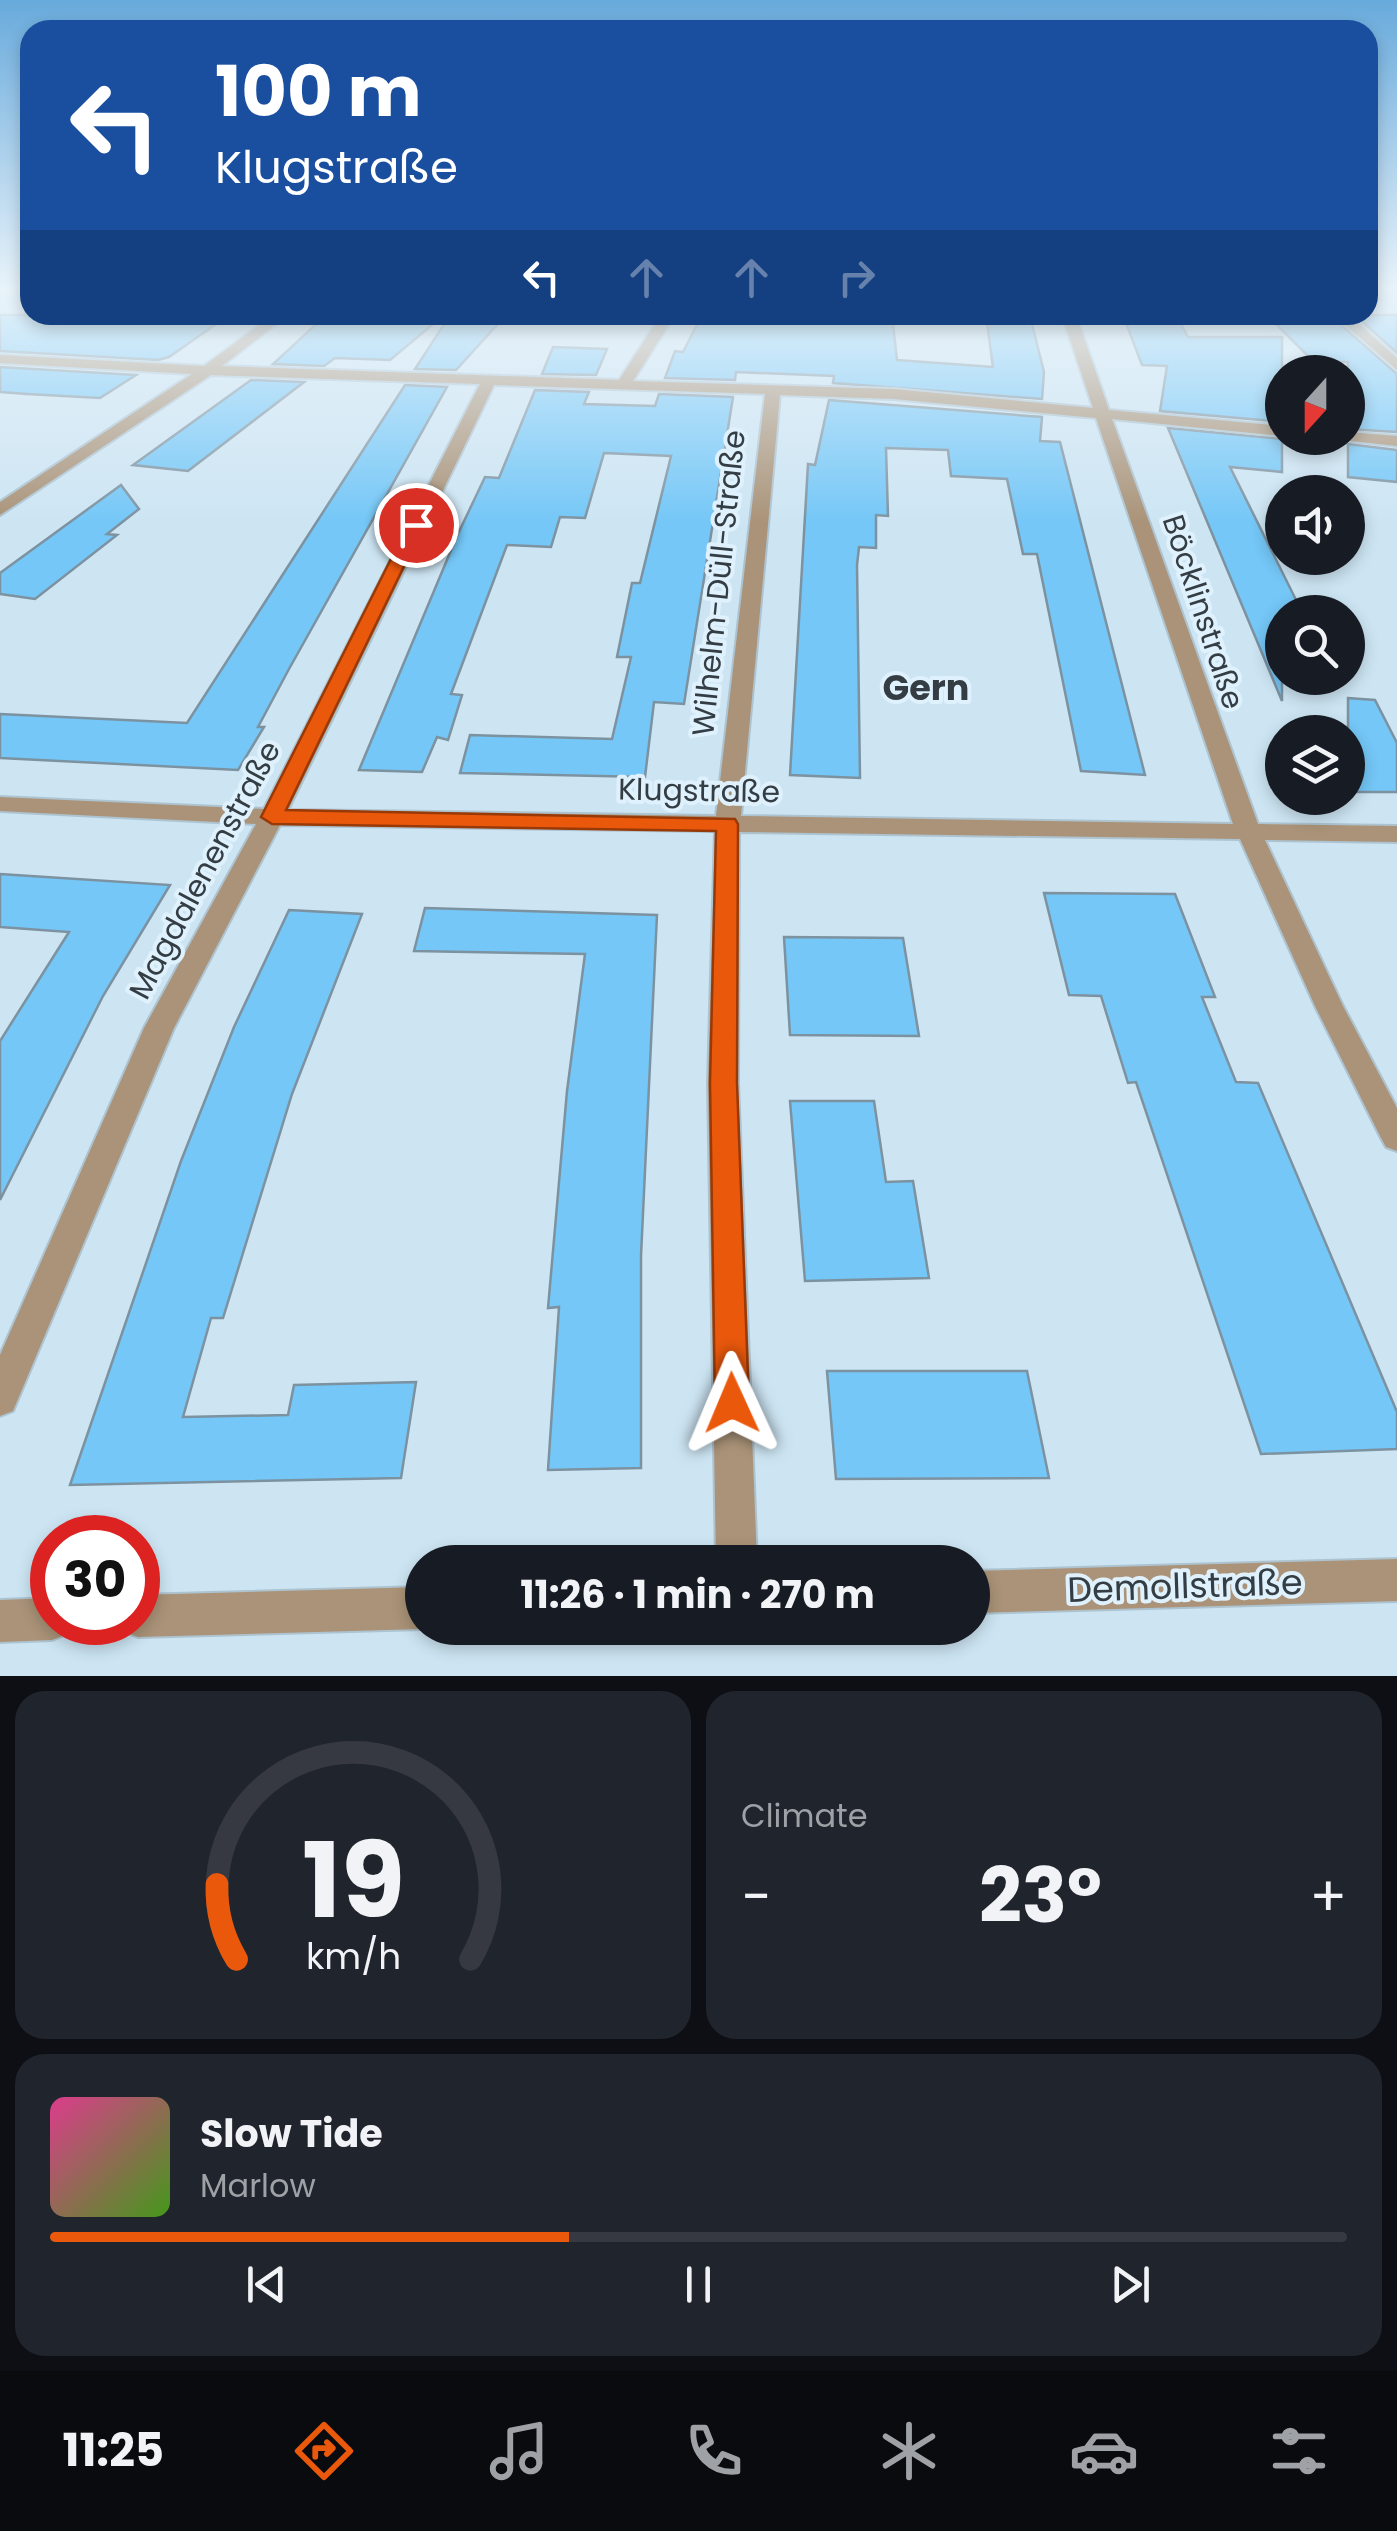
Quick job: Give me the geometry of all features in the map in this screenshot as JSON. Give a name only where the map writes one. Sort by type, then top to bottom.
[{"type":"street","points":[[136,366],[773,389],[1100,411],[1265,429]]},
{"type":"street","points":[[0,510],[213,366]]},
{"type":"street","points":[[623,384],[635,366]]},
{"type":"street","name":"Böcklinstraße","points":[[1086,366],[1214,749],[1329,1006],[1397,1138]]},
{"type":"street","name":"Magdalenenstraße","points":[[0,1398],[159,1028],[272,817],[488,380]]},
{"type":"street","name":"Wilhelm-Düll-Straße","points":[[736,1545],[724,1083],[727,824],[773,389]]},
{"type":"street","points":[[1365,439],[1397,442]]},
{"type":"street","name":"Klugstraße","points":[[0,804],[272,817],[1397,834]]},
{"type":"street","name":"Demollstraße","points":[[990,1591],[1397,1580]]},
{"type":"street","points":[[160,1615],[405,1608]]},
{"type":"street","points":[[0,1620],[30,1619]]},
{"type":"building","points":[[417,366],[459,366],[456,370],[415,369]]},
{"type":"building","points":[[545,366],[600,366],[596,375],[542,374]]},
{"type":"building","points":[[669,366],[1043,366],[1044,372],[1042,399],[833,383],[834,376],[736,372],[735,380],[665,378]]},
{"type":"building","points":[[1167,366],[1265,366],[1265,420],[1160,411]]},
{"type":"building","points":[[1365,366],[1388,366],[1397,374],[1397,432],[1365,430]]},
{"type":"building","points":[[0,367],[136,375],[100,398],[27,394],[0,392]]},
{"type":"building","points":[[251,380],[304,382],[188,471],[133,465]]},
{"type":"building","points":[[405,385],[447,387],[289,669],[258,727],[264,727],[238,770],[0,758],[0,714],[187,723]]},
{"type":"building","points":[[535,390],[589,392],[584,404],[655,406],[659,394],[733,397],[684,704],[654,702],[645,777],[460,773],[470,735],[612,739],[631,657],[617,657],[632,583],[640,583],[671,456],[604,453],[585,518],[560,517],[551,547],[507,545],[451,694],[462,695],[448,740],[437,737],[422,772],[359,770],[457,536],[485,477],[499,478]]},
{"type":"building","points":[[829,400],[1042,417],[1040,441],[1060,442],[1145,775],[1081,771],[1037,554],[1023,554],[1007,479],[951,476],[948,450],[886,448],[888,516],[876,515],[876,548],[859,547],[857,565],[860,778],[790,775],[808,464],[815,465]]},
{"type":"building","points":[[1168,428],[1265,437],[1265,455],[1282,455],[1282,472],[1230,467],[1265,537],[1265,575],[1284,575],[1294,595],[1265,595],[1265,660]]},
{"type":"building","points":[[1365,446],[1397,450],[1397,482],[1348,475],[1348,455],[1365,455]]},
{"type":"building","points":[[121,485],[139,509],[107,534],[117,535],[35,599],[0,594],[0,573]]},
{"type":"building","points":[[1348,698],[1375,700],[1397,743],[1397,792],[1365,792],[1365,715],[1348,715]]},
{"type":"building","points":[[0,874],[170,885],[103,996],[0,1200],[0,1041],[69,932],[0,927]]},
{"type":"building","points":[[1044,893],[1175,894],[1215,997],[1202,997],[1236,1082],[1258,1083],[1397,1412],[1397,1449],[1261,1454],[1136,1082],[1128,1083],[1101,996],[1069,995]]},
{"type":"building","points":[[425,908],[657,915],[641,1256],[641,1468],[548,1470],[559,1307],[548,1308],[567,1091],[585,954],[414,951]]},
{"type":"building","points":[[289,910],[362,914],[292,1094],[223,1318],[211,1318],[183,1417],[288,1415],[294,1385],[416,1382],[401,1478],[70,1485],[181,1161],[234,1027]]},
{"type":"building","points":[[784,937],[903,938],[919,1036],[790,1035]]},
{"type":"building","points":[[790,1101],[874,1101],[886,1182],[913,1181],[929,1278],[805,1281]]},
{"type":"building","points":[[827,1371],[1027,1371],[1049,1478],[836,1479]]},
{"type":"district","name":"Gern","points":[[926,688]]},
{"type":"route","points":[[416,525],[272,817],[727,824],[724,1083],[732,1403]]}]
